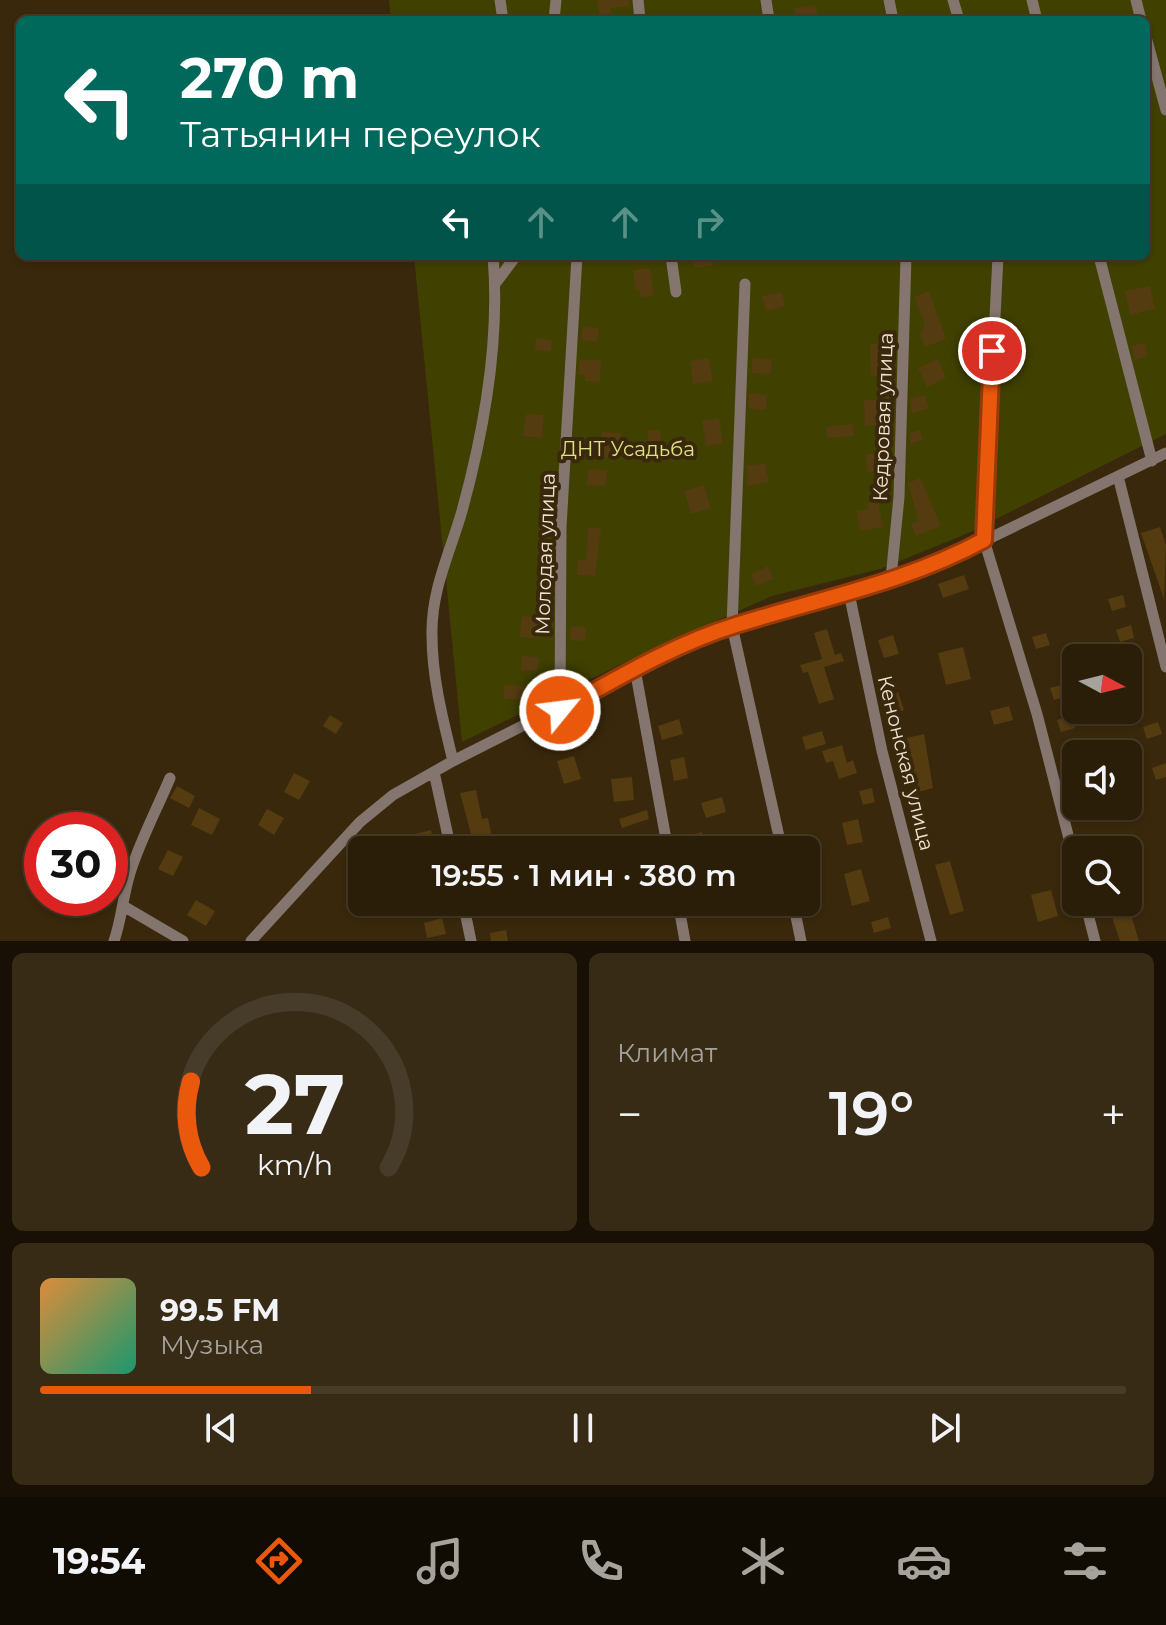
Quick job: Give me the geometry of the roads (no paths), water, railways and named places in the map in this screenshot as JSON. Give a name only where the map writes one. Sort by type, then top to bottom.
[{"type":"street","points":[[1150,52],[1166,110]]},
{"type":"street","points":[[453,761],[438,699],[432,634],[437,585],[462,510],[486,395],[495,284],[493,260]]},
{"type":"street","points":[[495,284],[513,260]]},
{"type":"street","name":"Молодая улица","points":[[560,710],[561,527],[577,260]]},
{"type":"street","points":[[672,260],[676,292]]},
{"type":"street","name":"Кедровая улица","points":[[891,578],[899,497],[906,260]]},
{"type":"street","points":[[998,260],[984,540],[1037,714],[1068,836]]},
{"type":"street","points":[[1100,260],[1152,461]]},
{"type":"street","points":[[745,284],[732,626],[779,836]]},
{"type":"street","points":[[251,941],[360,822],[393,795],[453,761],[560,710],[635,669],[732,626],[849,593],[955,555],[1166,453]]},
{"type":"street","points":[[1118,476],[1166,667]]},
{"type":"street","name":"Кенонская улица","points":[[849,593],[882,751],[931,941]]},
{"type":"street","points":[[635,669],[665,836]]},
{"type":"street","points":[[434,772],[448,836]]},
{"type":"street","points":[[128,879],[170,778]]},
{"type":"street","points":[[128,909],[183,941]]},
{"type":"street","points":[[114,941],[122,916]]},
{"type":"street","points":[[466,916],[471,941]]},
{"type":"street","points":[[681,916],[685,941]]},
{"type":"street","points":[[796,916],[801,941]]},
{"type":"street","points":[[1089,916],[1095,941]]},
{"type":"park label","name":"ДНТ Усадьба","points":[[628,449]]}]
